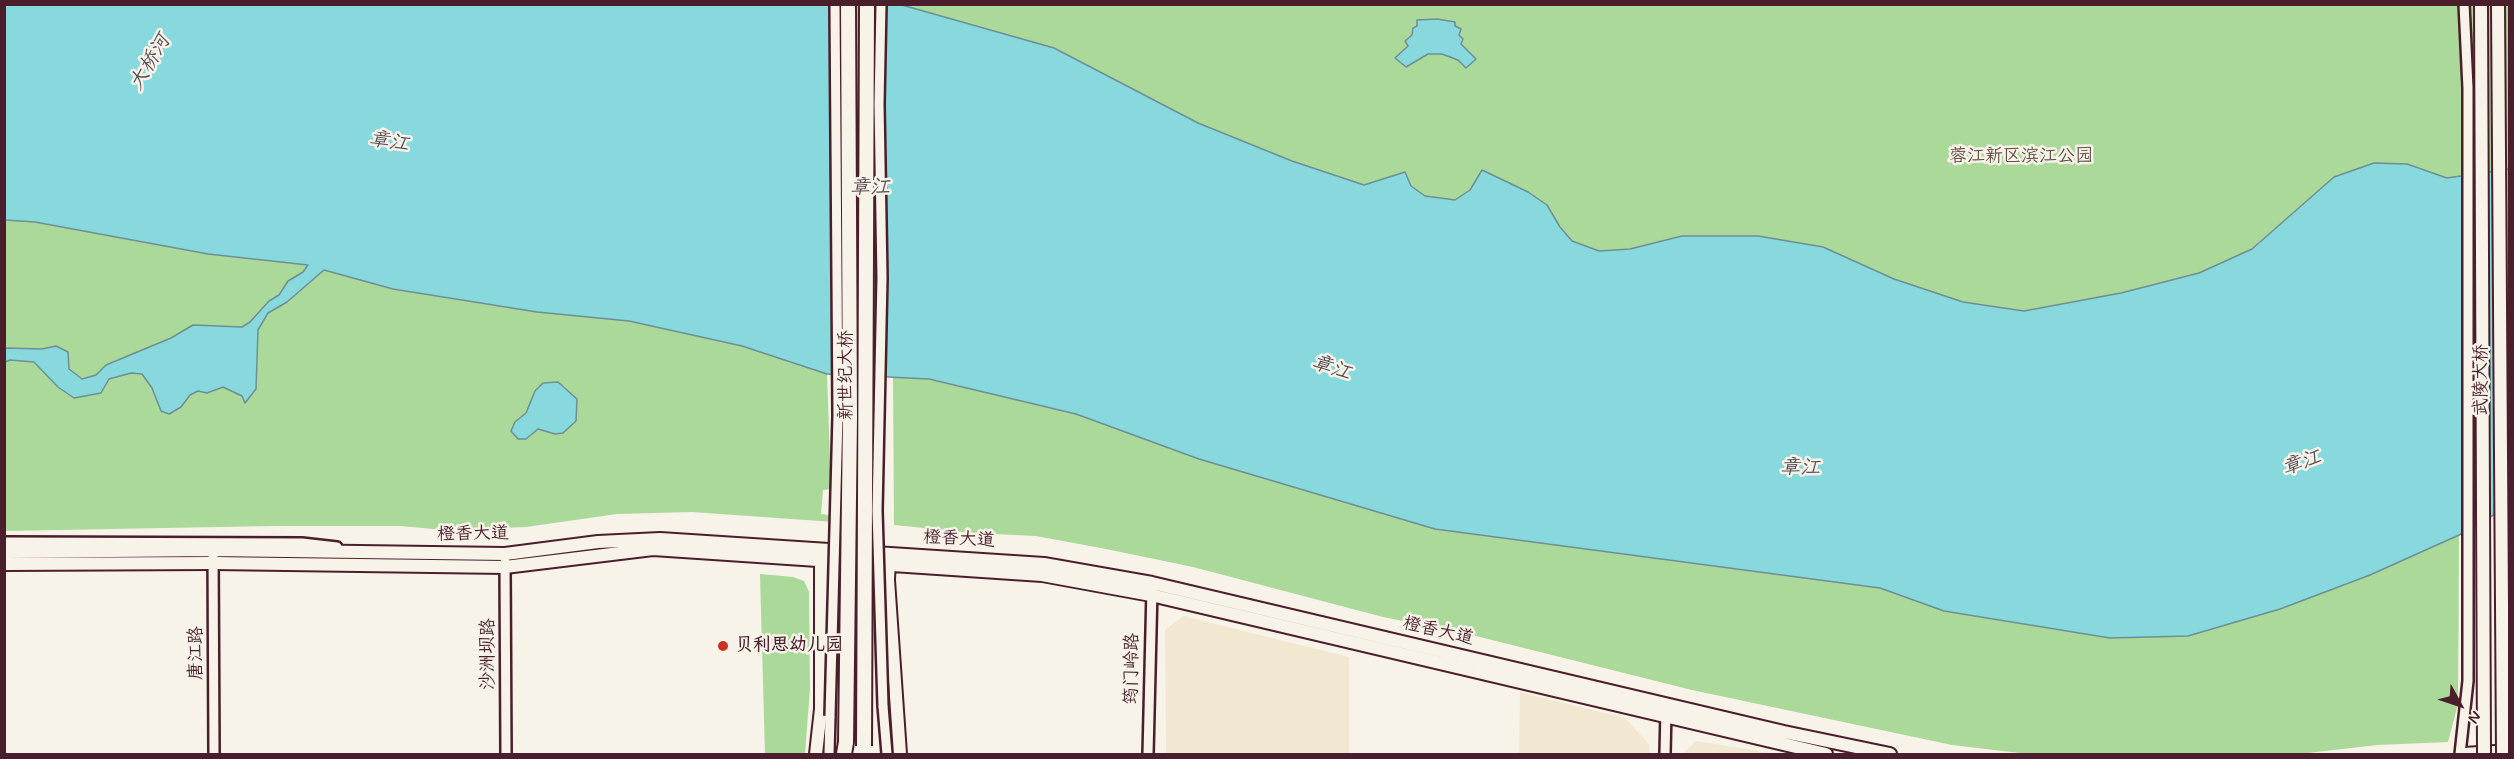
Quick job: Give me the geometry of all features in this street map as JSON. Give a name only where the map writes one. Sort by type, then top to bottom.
[{"type":"highway","name":"新世纪大桥","points":[[845,751],[850,417],[848,4]]},
{"type":"highway","name":"新世纪大桥","points":[[865,752],[867,4]]},
{"type":"main road","name":"武陵大桥","points":[[2481,4],[2484,754]]},
{"type":"main road","name":"武陵大桥","points":[[2498,4],[2503,754]]},
{"type":"main road","name":"橙香大道","points":[[4,552],[505,560],[653,549],[820,554],[1042,575],[1152,589],[1890,754]]},
{"type":"main road","name":"橙香大道","points":[[4,564],[213,556],[402,553],[505,560]]},
{"type":"main road","points":[[816,754],[821,709],[820,554]]},
{"type":"main road","points":[[889,560],[888,580],[900,754]]},
{"type":"main road","name":"橙香大道","points":[[1152,589],[1666,718],[1826,754]]},
{"type":"main road","points":[[2462,754],[2510,751]]},
{"type":"street","points":[[829,754],[838,427],[835,4]]},
{"type":"street","points":[[881,4],[879,104],[882,278],[877,511],[883,706],[887,754]]},
{"type":"street","points":[[2462,754],[2469,681],[2468,88],[2464,4]]},
{"type":"street","points":[[4,542],[302,543],[402,553]]},
{"type":"street","name":"唐江路","points":[[213,556],[214,754]]},
{"type":"street","name":"沙洲坝路","points":[[505,560],[506,754]]},
{"type":"street","name":"筠门岭路","points":[[1148,754],[1152,589]]},
{"type":"street","points":[[1665,754],[1666,705]]},
{"type":"shaded area","points":[[1183,616],[1349,657],[1349,754],[1166,754],[1165,630]]},
{"type":"shaded area","points":[[1520,692],[1625,718],[1649,744],[1649,754],[1519,754]]},
{"type":"shaded area","points":[[1696,741],[1753,750],[1773,754],[1683,754]]},
{"type":"green space","name":"蓉江新区滨江公园","points":[[902,5],[2509,5],[2509,169],[2447,178],[2407,164],[2334,177],[2252,249],[2199,273],[2121,293],[2024,311],[1963,302],[1894,279],[1823,247],[1758,236],[1682,237],[1630,249],[1599,251],[1572,241],[1560,227],[1547,205],[1528,192],[1482,171],[1470,190],[1455,200],[1425,196],[1411,186],[1405,172],[1364,185],[1292,161],[1198,123],[1054,48]]},
{"type":"green space","points":[[4,220],[35,222],[208,254],[308,265],[393,289],[537,312],[629,321],[742,346],[827,374],[831,489],[823,490],[821,514],[835,516],[834,522],[692,512],[617,514],[526,527],[445,530],[400,526],[273,526],[5,531]]},
{"type":"green space","points":[[893,376],[929,379],[1076,414],[1199,459],[1435,529],[1880,588],[1944,611],[2110,638],[2188,636],[2280,609],[2370,575],[2459,535],[2458,704],[2448,742],[2377,745],[2299,754],[2028,754],[1952,745],[1692,690],[1464,633],[1383,617],[1193,567],[1106,549],[1036,536],[973,533],[894,525]]},
{"type":"green space","points":[[760,574],[793,577],[804,581],[809,592],[810,688],[805,754],[765,754]]},
{"type":"water","name":"章江","points":[[5,5],[902,5],[1054,48],[1198,123],[1292,161],[1364,185],[1405,172],[1411,186],[1425,196],[1455,200],[1470,190],[1482,170],[1528,192],[1547,205],[1560,227],[1572,241],[1599,251],[1630,249],[1682,236],[1758,236],[1823,247],[1894,279],[1963,302],[2024,311],[2121,293],[2199,273],[2252,249],[2334,177],[2374,163],[2407,164],[2447,178],[2509,169],[2509,506],[2459,535],[2370,575],[2280,609],[2188,636],[2110,638],[1944,611],[1880,588],[1435,529],[1199,459],[1076,414],[929,379],[827,374],[742,346],[629,321],[537,312],[393,289],[324,270],[287,302],[268,313],[258,330],[256,389],[245,403],[242,396],[223,387],[207,393],[198,391],[190,395],[181,407],[169,414],[161,411],[152,388],[142,374],[131,373],[109,379],[101,393],[74,398],[58,387],[34,362],[10,360],[5,362],[5,348],[42,349],[56,346],[68,352],[69,369],[82,379],[96,375],[106,365],[171,338],[193,325],[242,327],[250,322],[269,301],[279,295],[288,281],[303,272],[308,265],[208,254],[35,222],[5,220]]},
{"type":"water","points":[[1437,19],[1455,22],[1455,26],[1461,29],[1459,35],[1463,39],[1461,44],[1476,59],[1466,68],[1458,60],[1442,54],[1428,54],[1406,67],[1395,58],[1408,46],[1405,41],[1412,35],[1413,28],[1417,26],[1417,20]]},
{"type":"water","points":[[558,382],[577,399],[576,421],[563,433],[555,434],[538,429],[526,439],[518,439],[511,431],[515,422],[526,413],[535,391],[543,383]]},
{"type":"place","name":"贝利思幼儿园","points":[[723,646]]},
{"type":"water label","name":"大桥河","points":[[151,63]]}]
